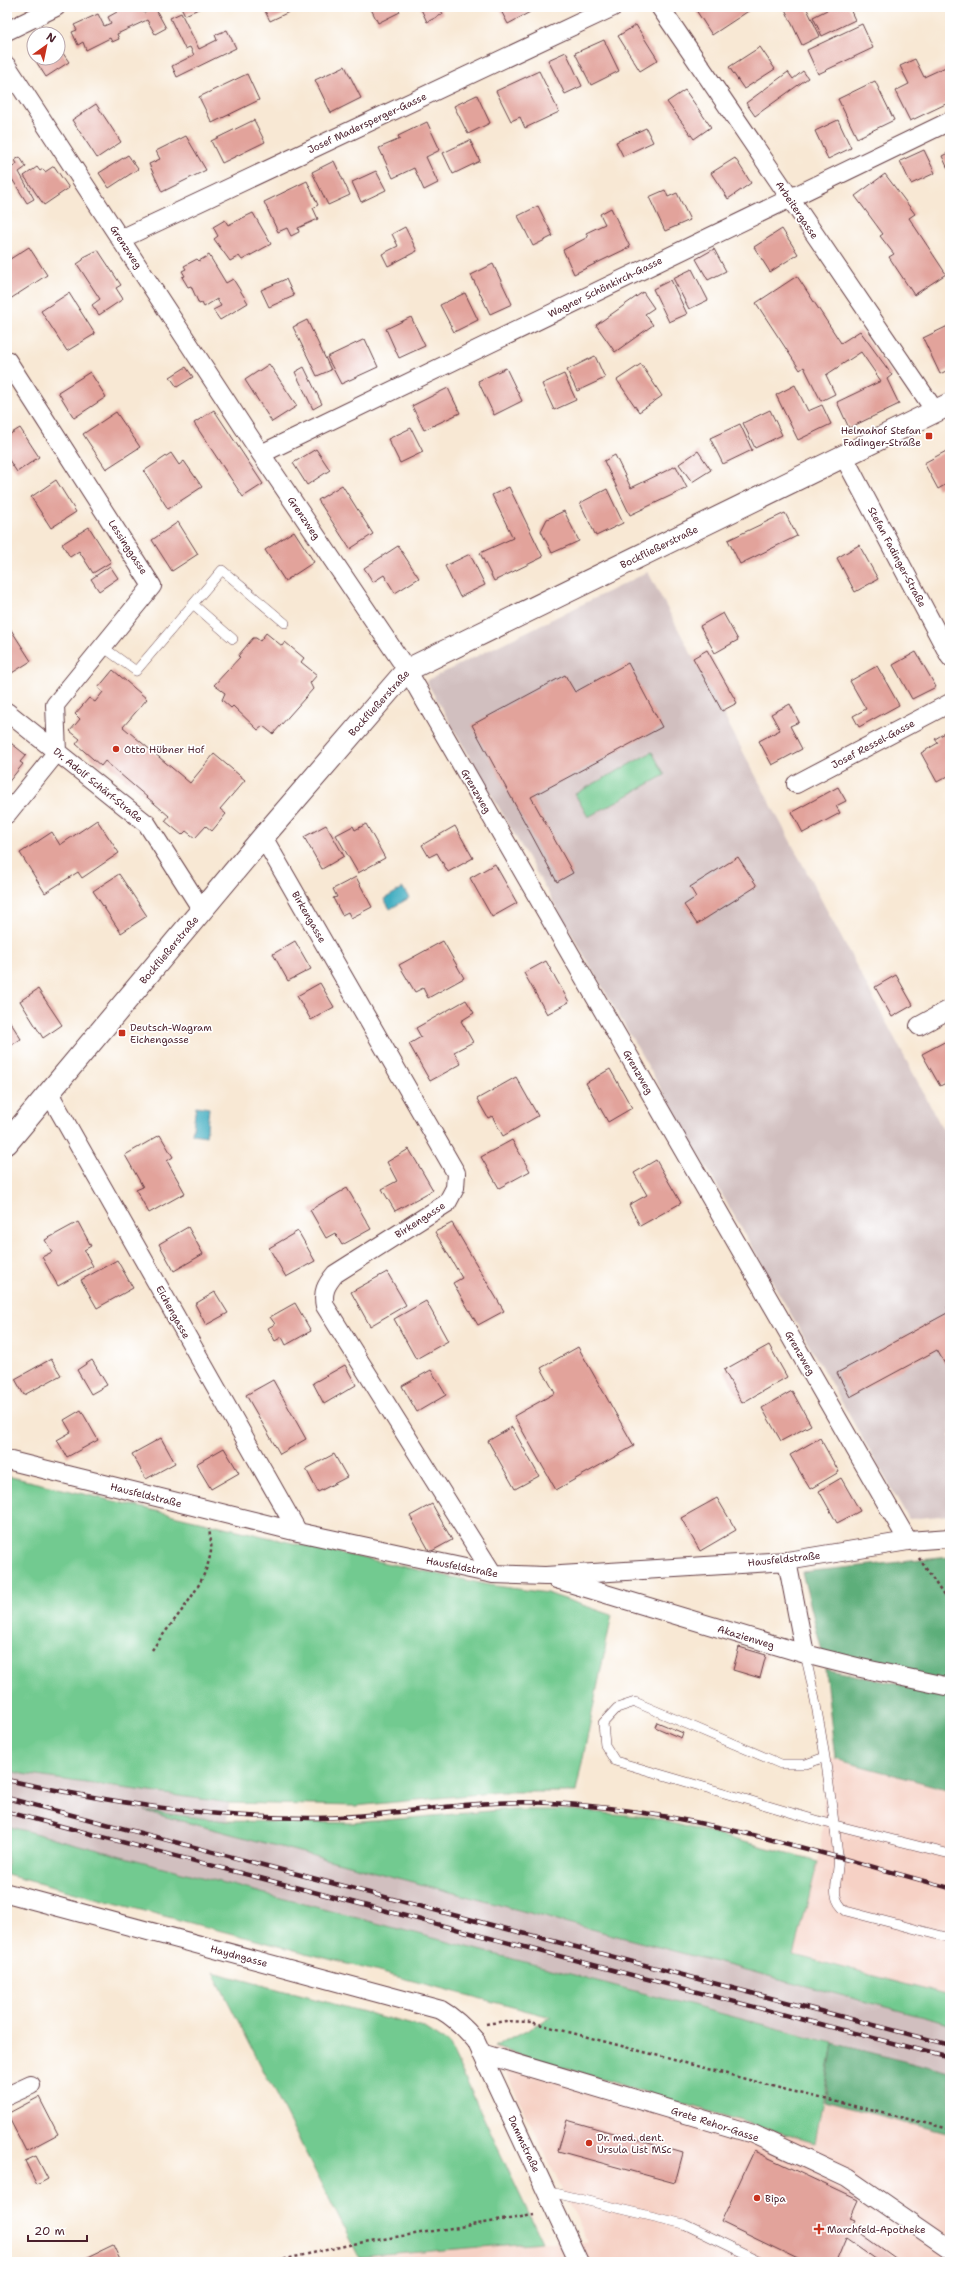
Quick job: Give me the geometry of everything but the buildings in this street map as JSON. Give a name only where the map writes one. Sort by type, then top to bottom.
[{"type":"main road","name":"Bockfließerstraße","points":[[7,1143],[263,836],[407,670],[943,408]]},
{"type":"street","points":[[7,31],[56,7]]},
{"type":"street","name":"Josef Madersperger-Gasse","points":[[121,239],[613,7]]},
{"type":"street","name":"Arbeitergasse","points":[[660,7],[788,198],[943,408]]},
{"type":"street","name":"Grenzweg","points":[[7,66],[261,454],[407,670],[908,1541]]},
{"type":"street","name":"Wagner Schönkirch-Gasse","points":[[261,454],[950,121]]},
{"type":"street","name":"Lessinggasse","points":[[7,360],[152,586],[54,705],[57,752]]},
{"type":"street","name":"Stefan Fadinger-Straße","points":[[844,457],[950,657]]},
{"type":"street","name":"Josef Ressel-Gasse","points":[[796,784],[950,703]]},
{"type":"street","name":"Dr. Adolf Schärf-Straße","points":[[7,712],[147,824],[202,910]]},
{"type":"street","points":[[7,814],[57,752]]},
{"type":"street","name":"Birkengasse","points":[[263,836],[456,1173],[455,1188],[447,1203],[335,1274],[325,1288],[323,1297],[325,1306],[493,1574]]},
{"type":"street","points":[[919,1026],[950,1009]]},
{"type":"street","name":"Eichengasse","points":[[49,1093],[298,1532]]},
{"type":"street","name":"Hausfeldstraße","points":[[7,1460],[298,1532],[493,1574],[545,1576],[787,1561],[908,1541],[950,1538]]},
{"type":"street","points":[[787,1561],[805,1654]]},
{"type":"street","name":"Akazienweg","points":[[545,1576],[805,1654],[861,1668],[950,1686]]},
{"type":"street","name":"Haydngasse","points":[[7,1893],[441,2010],[453,2017],[466,2029]]},
{"type":"street","name":"Dammstraße","points":[[466,2029],[476,2041],[579,2262]]},
{"type":"street","name":"Grete Rehor-Gasse","points":[[481,2053],[753,2134],[847,2178],[950,2249]]},
{"type":"street","points":[[7,2096],[31,2084]]},
{"type":"lane","points":[[103,647],[136,671],[222,570],[286,623]]},
{"type":"lane","points":[[193,604],[233,639]]},
{"type":"lane","points":[[805,1654],[814,1690],[839,1859],[835,1898],[838,1905],[846,1911],[950,1938]]},
{"type":"lane","points":[[825,1757],[806,1764],[781,1764],[635,1702],[616,1708],[603,1723],[605,1745],[615,1761],[834,1825],[950,1854]]},
{"type":"lane","points":[[546,2191],[684,2224],[762,2262]]},
{"type":"path","points":[[152,1650],[189,1600],[201,1579],[211,1551],[206,1510]]},
{"type":"path","points":[[908,1541],[950,1605]]},
{"type":"path","points":[[466,2029],[506,2021],[532,2022],[787,2090],[950,2129]]},
{"type":"path","points":[[272,2262],[358,2243],[534,2215]]},
{"type":"shaded area","points":[[648,572],[950,1143],[950,1515],[909,1519],[426,681]]},
{"type":"shaded area","points":[[825,1757],[950,1790],[950,1996],[794,1955],[818,1861],[823,1822]]},
{"type":"shaded area","points":[[7,1770],[22,1774],[229,1803],[227,1821],[148,1812],[950,2024],[950,2073],[7,1826]]},
{"type":"shaded area","points":[[494,2047],[814,2143],[824,2101],[950,2134],[950,2262],[361,2262],[359,2257],[542,2242],[587,2242]]},
{"type":"green space","points":[[652,752],[665,775],[588,817],[575,794]]},
{"type":"green space","points":[[7,1476],[297,1544],[489,1585],[547,1593],[612,1615],[576,1792],[500,1792],[355,1806],[229,1803],[22,1774],[7,1770]]},
{"type":"green space","points":[[950,1557],[950,1684],[823,1655],[802,1572]]},
{"type":"green space","points":[[825,1669],[950,1695],[950,1790],[835,1759]]},
{"type":"green space","points":[[501,1810],[572,1810],[648,1817],[818,1861],[794,1955],[950,1996],[950,2024],[144,1811],[227,1821],[351,1823]]},
{"type":"green space","points":[[7,1826],[833,2043],[815,2143],[494,2047],[551,2017],[7,1875]]},
{"type":"green space","points":[[213,1972],[424,2028],[449,2044],[542,2242],[359,2257]]},
{"type":"green space","points":[[833,2043],[950,2073],[950,2134],[824,2101]]},
{"type":"water","points":[[403,888],[409,898],[390,909],[384,899]]},
{"type":"water","points":[[196,1106],[209,1108],[206,1136],[192,1134]]},
{"type":"railway","points":[[7,1780],[161,1808],[239,1816],[278,1818],[376,1815],[492,1803],[551,1803],[602,1807],[653,1814],[753,1835],[950,1888]]},
{"type":"railway","points":[[7,1798],[950,2045]]},
{"type":"railway","points":[[7,1812],[950,2058]]},
{"type":"place","name":"Helmahof Stefan Fadinger-Straße","points":[[929,436]]},
{"type":"place","name":"Otto Hübner Hof","points":[[116,749]]},
{"type":"place","name":"Deutsch-Wagram Eichengasse","points":[[122,1033]]},
{"type":"place","name":"Dr. med. dent. Ursula List MSc","points":[[589,2143]]},
{"type":"place","name":"Bipa","points":[[757,2198]]},
{"type":"place","name":"Marchfeld-Apotheke","points":[[819,2229]]}]
